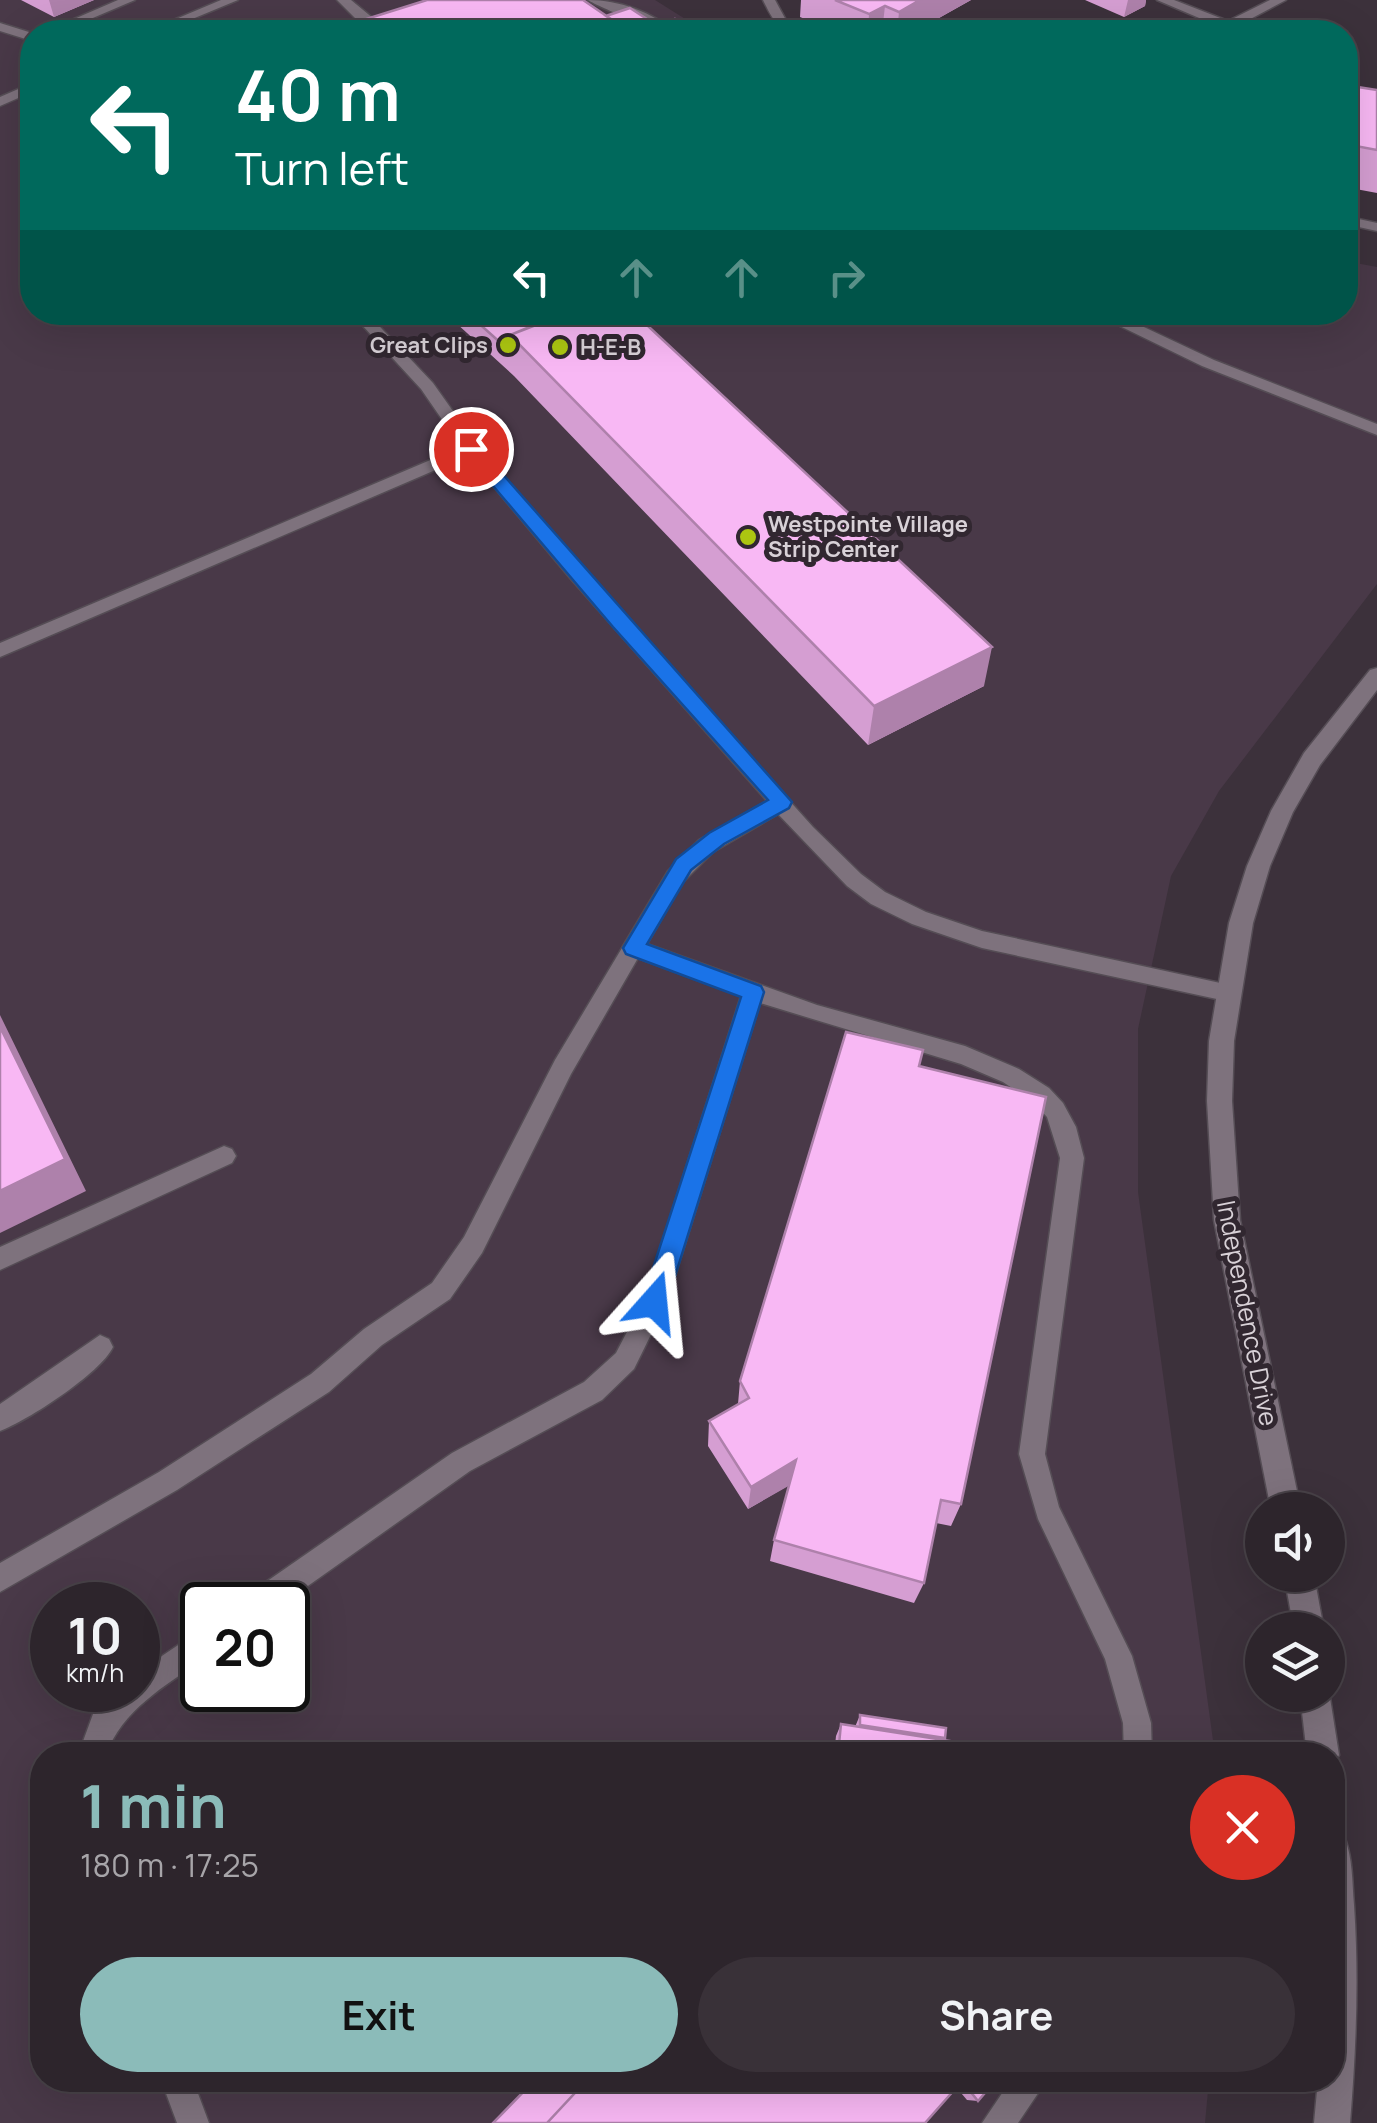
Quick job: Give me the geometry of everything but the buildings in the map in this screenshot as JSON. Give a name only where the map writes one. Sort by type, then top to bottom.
[{"type":"street","name":"Independence Drive","points":[[1282,1492],[1227,1224],[1219,1072],[1226,992],[1240,919],[1285,807],[1312,759],[1377,675]]},
{"type":"street","points":[[1318,1712],[1321,1742]]},
{"type":"street","points":[[1332,2123],[1335,2092]]},
{"type":"lane","points":[[79,20],[128,0]]},
{"type":"lane","points":[[181,20],[232,0]]},
{"type":"lane","points":[[343,0],[365,20]]},
{"type":"lane","points":[[594,0],[650,20]]},
{"type":"lane","points":[[1162,0],[1203,20]]},
{"type":"lane","points":[[1242,20],[1280,0]]},
{"type":"lane","points":[[369,325],[427,386],[471,449],[628,632],[818,846],[854,880],[878,898],[920,918],[1017,949],[1226,992]]},
{"type":"lane","points":[[1127,325],[1377,430]]},
{"type":"lane","points":[[0,650],[471,449]]},
{"type":"lane","points":[[0,1578],[168,1482],[274,1412],[442,1291],[473,1245],[564,1068],[684,864],[717,839],[782,802]]},
{"type":"lane","points":[[634,948],[753,992],[994,1067],[1036,1090],[1059,1112],[1069,1135],[1072,1158],[1032,1454],[1047,1510],[1118,1656],[1137,1742]]},
{"type":"lane","points":[[289,1582],[461,1462],[584,1397],[625,1361],[654,1302],[753,992]]},
{"type":"lane","points":[[0,1259],[224,1156]]},
{"type":"lane","points":[[0,1419],[100,1347]]},
{"type":"lane","points":[[97,1742],[103,1724],[115,1712]]},
{"type":"lane","points":[[181,2092],[193,2123]]},
{"type":"lane","points":[[998,2123],[1022,2092]]},
{"type":"shaded area","points":[[0,0],[655,0],[687,20],[20,20],[20,325],[1358,325],[1358,263],[1377,267],[1377,584],[1219,791],[1171,876],[1138,1029],[1138,1192],[1213,1742],[30,1742],[30,2092],[1208,2092],[1205,2123],[0,2123]]},
{"type":"place","name":"Great Clips","points":[[508,345]]},
{"type":"place","name":"H-E-B","points":[[560,347]]},
{"type":"place","name":"Westpointe Village Strip Center","points":[[748,537]]},
{"type":"route","points":[[471,449],[619,622],[782,802],[717,839],[684,864],[634,948],[753,992],[654,1302]]}]
